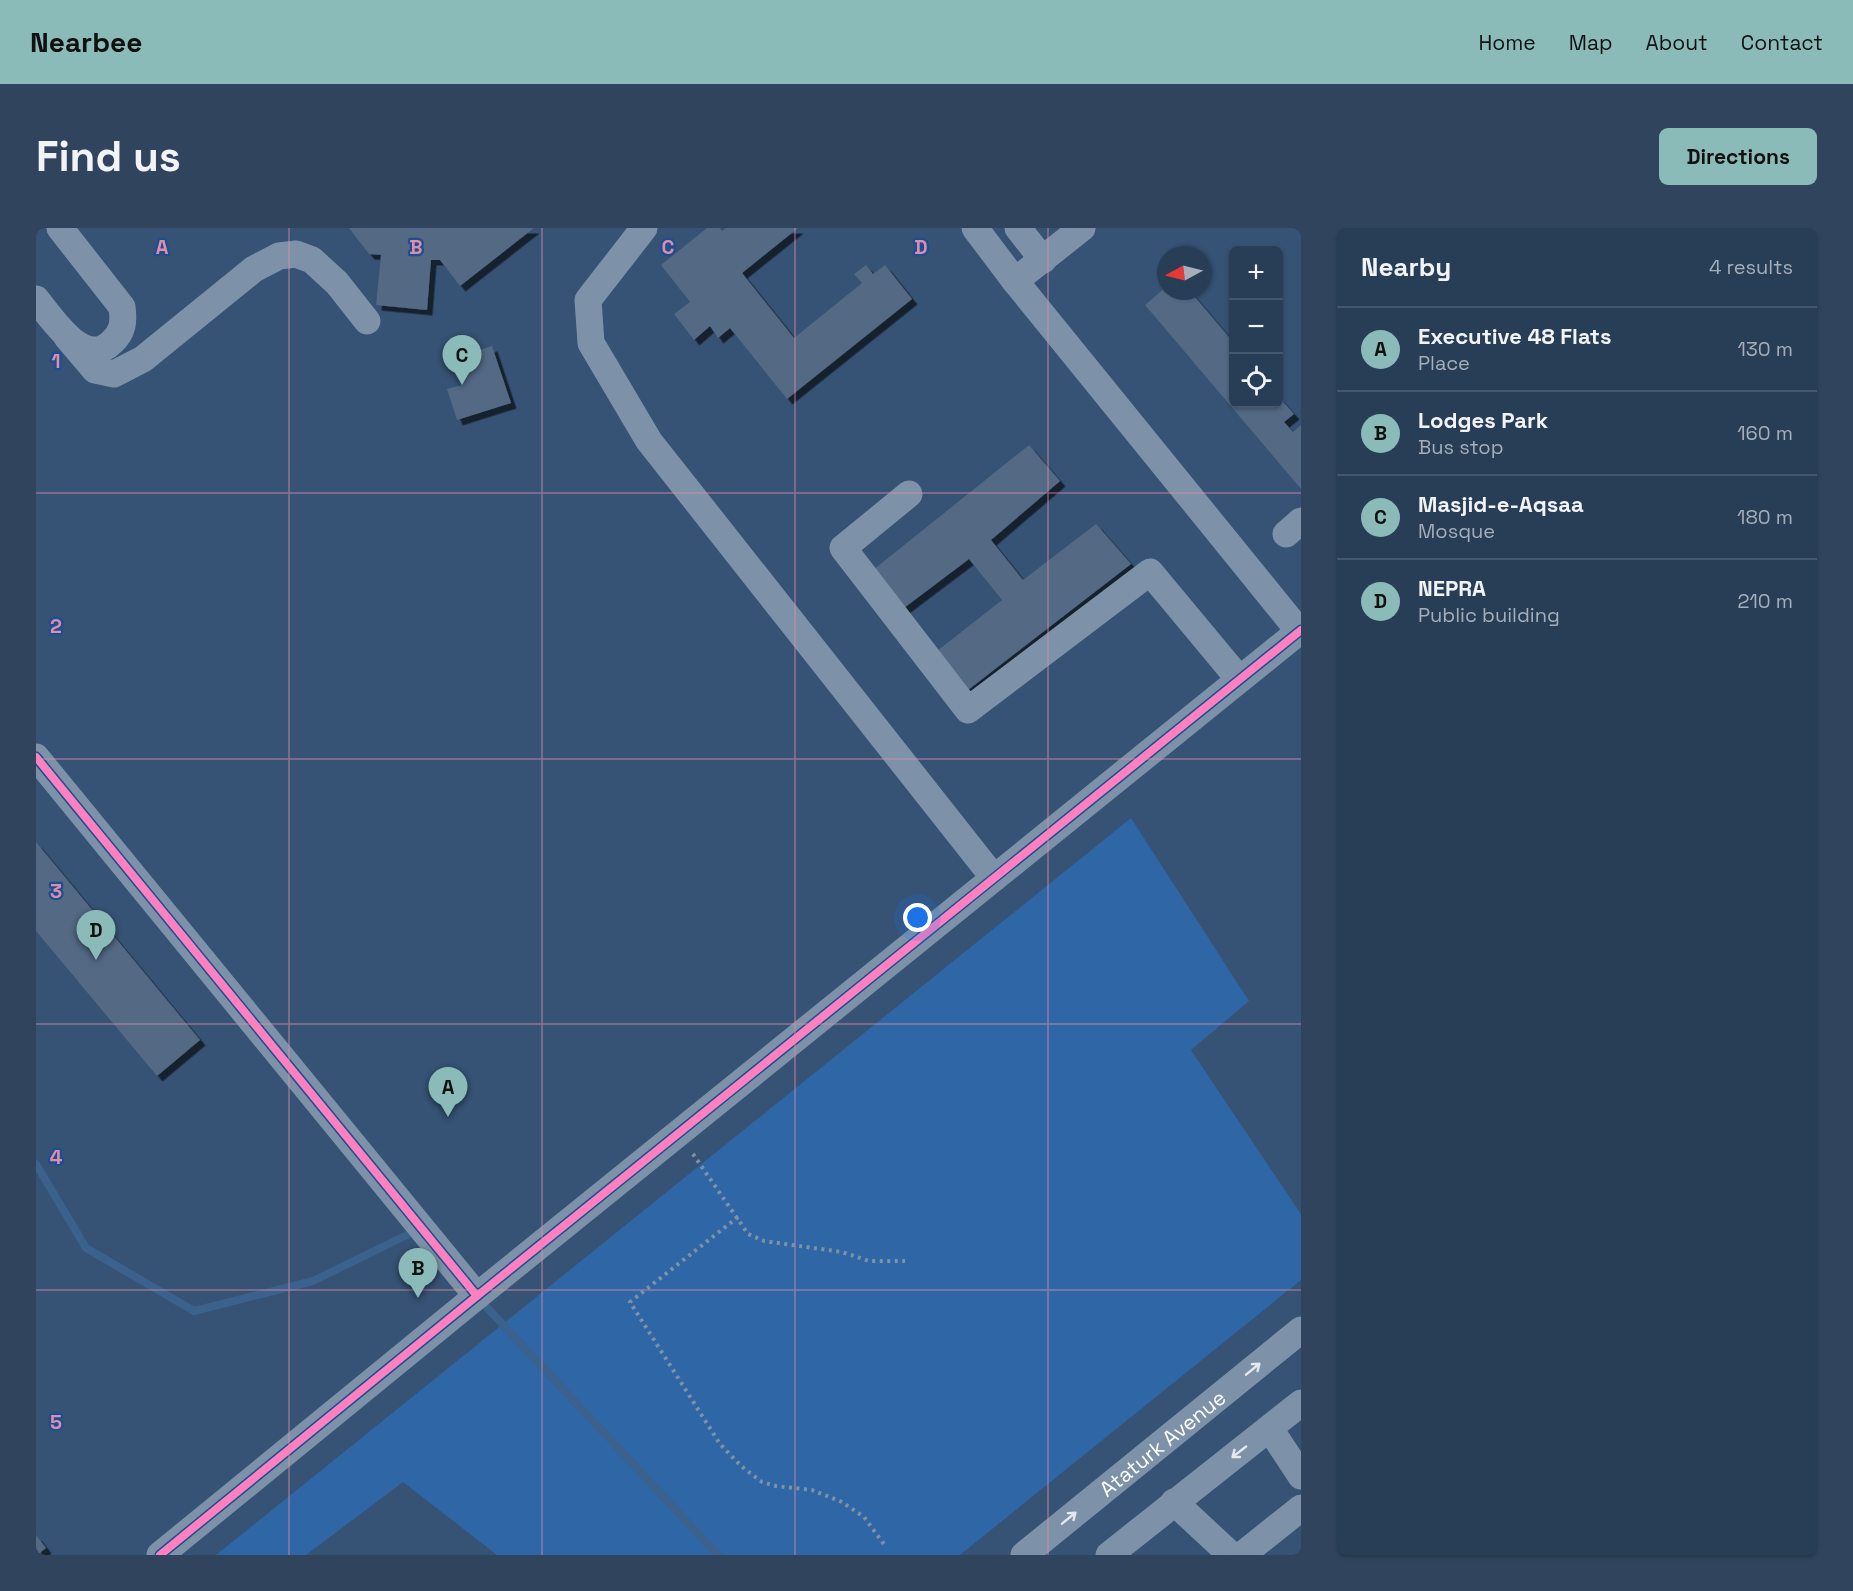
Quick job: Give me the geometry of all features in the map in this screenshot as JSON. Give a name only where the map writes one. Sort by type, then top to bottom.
[{"type":"street","points":[[60,228],[122,308],[124,321],[121,332],[111,344],[99,351],[84,348],[67,337]]},
{"type":"street","points":[[644,228],[588,300],[591,343],[649,441],[994,878]]},
{"type":"street","points":[[160,1555],[1300,630],[1015,281],[975,228]]},
{"type":"street","points":[[1018,228],[1043,260]]},
{"type":"street","points":[[1015,281],[1082,228]]},
{"type":"street","points":[[36,299],[95,370],[114,374],[143,359],[254,268],[279,256],[296,254],[312,260],[337,283],[367,321]]},
{"type":"street","points":[[909,494],[843,548],[968,710],[1150,572],[1239,679]]},
{"type":"street","points":[[36,757],[477,1296]]},
{"type":"street","name":"Ataturk Avenue","points":[[1024,1555],[1301,1330]]},
{"type":"street","points":[[1109,1555],[1301,1403]]},
{"type":"street","points":[[1269,1429],[1301,1476]]},
{"type":"street","points":[[1174,1502],[1231,1555]]},
{"type":"street","points":[[1242,1555],[1301,1508]]},
{"type":"path","points":[[678,1133],[748,1234],[764,1241],[842,1252],[869,1261],[905,1261]]},
{"type":"path","points":[[738,1217],[630,1302],[720,1444],[741,1466],[762,1482],[812,1491],[842,1502],[864,1517],[886,1547]]},
{"type":"shaded area","points":[[1131,818],[1249,1001],[1191,1050],[1301,1214],[1301,1280],[960,1555],[497,1555],[403,1482],[306,1555],[216,1555]]},
{"type":"building","points":[[349,228],[534,228],[460,286],[440,260],[431,260],[427,310],[376,305],[381,255],[369,254]]},
{"type":"building","points":[[707,228],[720,228],[722,231],[726,228],[798,228],[742,273],[794,338],[862,283],[854,274],[866,265],[873,274],[885,265],[912,299],[787,399],[730,328],[718,338],[710,326],[694,340],[674,314],[690,302],[661,265]]},
{"type":"building","points":[[1157,295],[1157,300],[1198,300],[1229,337],[1229,404],[1145,305]]},
{"type":"building","points":[[492,346],[511,403],[457,420],[447,389],[462,385],[453,359]]},
{"type":"building","points":[[1283,402],[1294,414],[1284,422],[1293,432],[1301,425],[1301,489],[1232,408],[1283,408]]},
{"type":"building","points":[[1029,445],[1060,481],[991,540],[1023,580],[1096,524],[1131,564],[968,690],[937,651],[1002,600],[969,559],[904,608],[873,570]]},
{"type":"building","points":[[36,842],[200,1040],[157,1076],[36,931]]},
{"type":"building","points":[[36,1535],[46,1548],[37,1555],[36,1555]]},
{"type":"waterway","points":[[36,1164],[86,1248],[194,1311],[313,1281],[415,1231]]},
{"type":"waterway","points":[[479,1299],[718,1555]]},
{"type":"cycle path","points":[[160,1555],[1301,630]]},
{"type":"cycle path","points":[[36,757],[477,1296]]},
{"type":"place","name":"Masjid-e-Aqsaa","points":[[462,385]]},
{"type":"place","name":"NEPRA","points":[[96,960]]},
{"type":"place","name":"Executive 48 Flats","points":[[448,1117]]},
{"type":"place","name":"Lodges Park","points":[[418,1298]]}]
